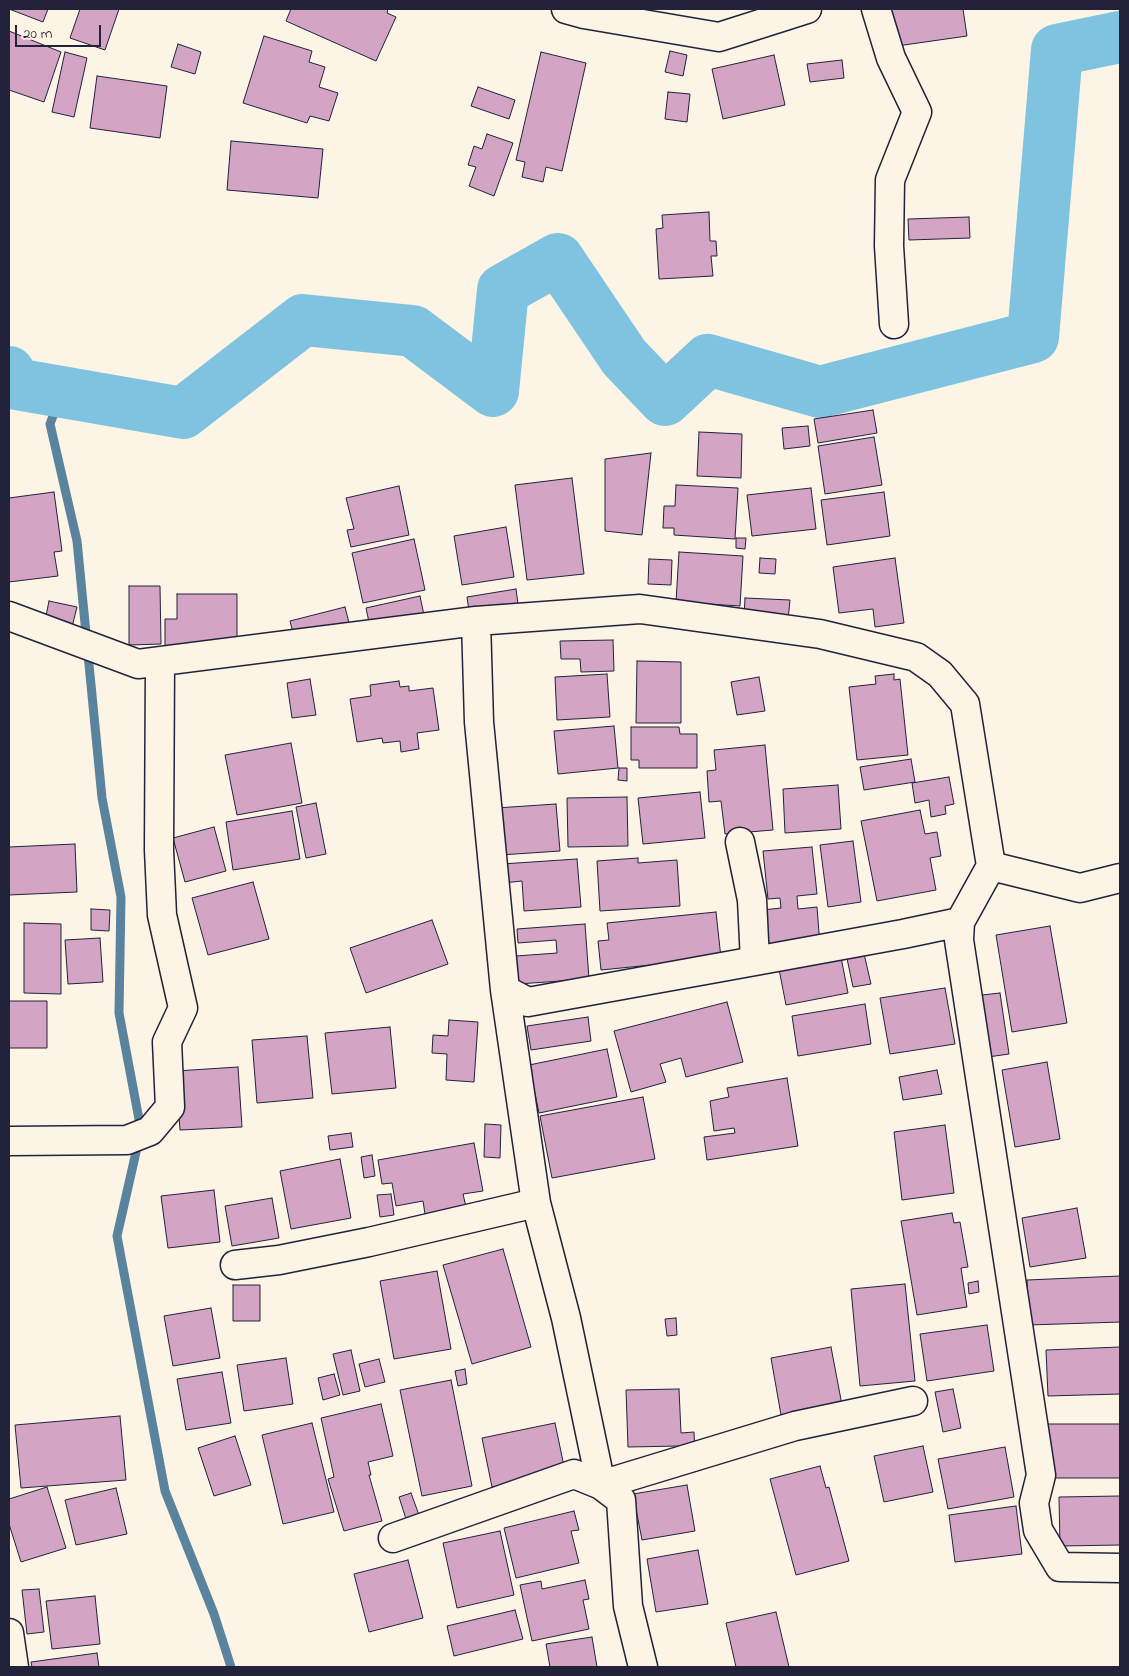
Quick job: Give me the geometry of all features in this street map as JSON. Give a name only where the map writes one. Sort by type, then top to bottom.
[{"type":"street","points":[[566,9],[584,14],[719,37],[807,9]]},
{"type":"street","points":[[876,9],[891,58],[917,112],[890,180],[889,246],[894,324]]},
{"type":"street","points":[[9,616],[138,664],[476,621],[640,609],[820,634],[916,657],[940,674],[965,704],[991,866],[960,922],[959,940],[1041,1475],[1034,1503],[1038,1530],[1060,1567],[1120,1568]]},
{"type":"street","points":[[476,621],[479,722],[505,990],[536,1203],[566,1318],[602,1484]]},
{"type":"street","points":[[9,1141],[139,1135],[170,1107],[167,1042],[183,1008],[162,915],[160,660]]},
{"type":"street","points":[[740,842],[752,900],[755,961]]},
{"type":"street","points":[[991,866],[1080,888],[1120,878]]},
{"type":"street","points":[[505,990],[528,1002],[960,922]]},
{"type":"street","points":[[235,1265],[288,1259],[536,1203]]},
{"type":"street","points":[[602,1484],[795,1426],[913,1402]]},
{"type":"street","points":[[393,1538],[574,1474],[602,1484],[621,1500],[628,1606],[643,1667]]},
{"type":"street","points":[[9,1633],[14,1667]]},
{"type":"building","points":[[9,9],[48,9],[43,22]]},
{"type":"building","points":[[80,9],[119,9],[105,50],[70,38]]},
{"type":"building","points":[[291,9],[388,9],[387,13],[396,17],[376,61],[286,21]]},
{"type":"building","points":[[885,9],[963,9],[967,36],[890,47]]},
{"type":"building","points":[[9,31],[61,52],[44,102],[9,90]]},
{"type":"building","points":[[264,36],[312,51],[309,62],[325,67],[319,87],[338,93],[329,121],[310,116],[307,123],[243,103]]},
{"type":"building","points":[[178,44],[201,52],[195,74],[171,67]]},
{"type":"building","points":[[670,51],[687,55],[683,76],[665,72]]},
{"type":"building","points":[[65,52],[87,58],[74,117],[52,112]]},
{"type":"building","points":[[541,52],[586,63],[562,171],[546,167],[543,182],[522,177],[525,162],[516,160]]},
{"type":"building","points":[[774,55],[785,105],[723,119],[712,69]]},
{"type":"building","points":[[842,60],[844,78],[810,82],[807,64]]},
{"type":"building","points":[[97,76],[167,86],[160,138],[90,128]]},
{"type":"building","points":[[478,87],[515,100],[509,119],[471,106]]},
{"type":"building","points":[[668,92],[690,94],[687,122],[665,119]]},
{"type":"building","points":[[487,134],[513,143],[494,196],[469,186],[476,167],[468,165],[474,146],[482,149]]},
{"type":"building","points":[[231,141],[323,149],[318,198],[227,190]]},
{"type":"building","points":[[709,212],[710,241],[716,241],[717,256],[711,256],[713,276],[659,279],[656,229],[663,228],[662,215]]},
{"type":"building","points":[[969,217],[970,238],[909,240],[908,219]]},
{"type":"building","points":[[873,410],[877,433],[818,443],[814,419]]},
{"type":"building","points":[[808,426],[810,446],[784,449],[782,428]]},
{"type":"building","points":[[699,432],[742,434],[741,478],[697,476]]},
{"type":"building","points":[[874,437],[882,485],[825,494],[818,446]]},
{"type":"building","points":[[651,453],[642,535],[605,531],[605,459]]},
{"type":"building","points":[[572,478],[584,574],[527,580],[515,485]]},
{"type":"building","points":[[676,485],[738,488],[735,539],[674,535],[674,528],[663,528],[664,506],[675,506]]},
{"type":"building","points":[[399,486],[409,535],[351,547],[347,530],[354,529],[346,498]]},
{"type":"building","points":[[811,488],[816,529],[752,536],[747,495]]},
{"type":"building","points":[[54,492],[62,551],[54,552],[58,576],[9,582],[9,498]]},
{"type":"building","points":[[884,492],[890,536],[827,545],[821,500]]},
{"type":"building","points":[[506,527],[514,577],[462,585],[454,536]]},
{"type":"building","points":[[736,538],[746,538],[745,549],[736,548]]},
{"type":"building","points":[[414,539],[425,590],[363,603],[352,553]]},
{"type":"building","points":[[679,552],[743,556],[740,606],[676,602]]},
{"type":"building","points":[[760,558],[776,559],[775,574],[759,573]]},
{"type":"building","points":[[895,558],[904,623],[875,627],[873,609],[839,613],[833,567]]},
{"type":"building","points":[[649,559],[672,560],[671,585],[648,584]]},
{"type":"building","points":[[129,586],[160,586],[161,644],[129,645]]},
{"type":"building","points":[[516,589],[518,604],[469,611],[467,597]]},
{"type":"building","points":[[177,594],[237,594],[237,656],[165,655],[165,619],[177,619]]},
{"type":"building","points":[[420,596],[424,615],[370,627],[366,608]]},
{"type":"building","points":[[745,598],[790,600],[788,620],[744,617]]},
{"type":"building","points":[[49,601],[77,607],[72,627],[45,621]]},
{"type":"building","points":[[345,607],[350,627],[295,641],[290,621]]},
{"type":"building","points":[[613,640],[614,671],[581,672],[580,659],[561,659],[560,641]]},
{"type":"building","points":[[637,661],[681,662],[681,723],[636,723]]},
{"type":"building","points":[[607,674],[610,717],[557,720],[555,677]]},
{"type":"building","points":[[894,674],[894,680],[900,679],[908,755],[857,760],[849,687],[876,684],[875,676]]},
{"type":"building","points":[[759,677],[765,711],[737,715],[731,682]]},
{"type":"building","points":[[310,679],[316,715],[292,718],[287,683]]},
{"type":"building","points":[[399,681],[400,687],[409,686],[409,691],[433,688],[439,730],[417,733],[419,749],[401,752],[400,741],[383,743],[382,738],[357,742],[350,699],[371,696],[370,685]]},
{"type":"building","points":[[614,726],[618,768],[558,774],[554,731]]},
{"type":"building","points":[[631,727],[679,727],[680,734],[697,734],[697,768],[639,768],[639,760],[631,760]]},
{"type":"building","points":[[291,743],[302,803],[237,815],[225,755]]},
{"type":"building","points":[[765,745],[773,830],[725,834],[721,801],[709,802],[707,771],[716,770],[714,750]]},
{"type":"building","points":[[911,759],[915,782],[864,790],[860,767]]},
{"type":"building","points":[[619,768],[627,768],[627,781],[618,780]]},
{"type":"building","points":[[949,777],[954,804],[945,806],[946,814],[931,817],[929,800],[915,803],[912,783]]},
{"type":"building","points":[[838,785],[841,829],[785,833],[783,789]]},
{"type":"building","points":[[700,792],[705,838],[643,844],[638,798]]},
{"type":"building","points":[[627,797],[628,846],[568,847],[567,798]]},
{"type":"building","points":[[316,803],[326,854],[306,858],[296,807]]},
{"type":"building","points":[[556,804],[560,851],[500,855],[496,808]]},
{"type":"building","points":[[920,810],[925,834],[937,832],[941,856],[930,858],[936,890],[877,901],[861,821]]},
{"type":"building","points":[[292,811],[300,859],[233,870],[226,822]]},
{"type":"building","points":[[214,827],[226,871],[185,882],[173,838]]},
{"type":"building","points":[[853,841],[861,902],[828,907],[820,845]]},
{"type":"building","points":[[75,844],[77,892],[9,895],[9,847]]},
{"type":"building","points":[[812,847],[817,894],[797,896],[798,909],[817,907],[820,946],[766,950],[762,910],[781,908],[780,898],[768,899],[763,851]]},
{"type":"building","points":[[638,858],[638,863],[677,860],[680,906],[600,911],[597,861]]},
{"type":"building","points":[[577,859],[581,907],[524,911],[522,881],[503,883],[502,864]]},
{"type":"building","points":[[253,882],[269,939],[208,955],[192,898]]},
{"type":"building","points":[[91,909],[110,910],[109,931],[91,930]]},
{"type":"building","points":[[716,912],[721,958],[601,970],[598,941],[609,940],[607,923]]},
{"type":"building","points":[[432,920],[448,964],[366,993],[350,948]]},
{"type":"building","points":[[24,923],[61,924],[61,994],[24,993]]},
{"type":"building","points":[[585,924],[589,979],[518,984],[516,956],[557,953],[556,940],[518,943],[517,929]]},
{"type":"building","points":[[1050,926],[1067,1023],[1012,1032],[996,935]]},
{"type":"building","points":[[100,938],[103,982],[68,984],[65,940]]},
{"type":"building","points":[[862,945],[871,984],[853,987],[845,949]]},
{"type":"building","points":[[840,952],[848,993],[786,1005],[778,964]]},
{"type":"building","points":[[945,988],[955,1044],[890,1054],[880,998]]},
{"type":"building","points":[[1000,993],[1009,1054],[981,1058],[973,996]]},
{"type":"building","points":[[9,1001],[47,1001],[47,1048],[9,1048]]},
{"type":"building","points":[[727,1002],[743,1062],[686,1077],[681,1058],[660,1064],[666,1082],[631,1092],[614,1031]]},
{"type":"building","points":[[865,1004],[871,1044],[798,1056],[792,1016]]},
{"type":"building","points":[[588,1017],[591,1041],[531,1050],[527,1026]]},
{"type":"building","points":[[449,1020],[478,1022],[474,1082],[446,1080],[447,1054],[432,1053],[433,1035],[448,1036]]},
{"type":"building","points":[[390,1027],[396,1088],[332,1094],[325,1033]]},
{"type":"building","points":[[307,1036],[313,1098],[257,1103],[252,1040]]},
{"type":"building","points":[[607,1049],[617,1097],[539,1113],[529,1065]]},
{"type":"building","points":[[1047,1062],[1060,1139],[1015,1147],[1002,1070]]},
{"type":"building","points":[[238,1067],[242,1127],[180,1130],[176,1071]]},
{"type":"building","points":[[937,1070],[942,1094],[903,1100],[899,1077]]},
{"type":"building","points":[[787,1078],[798,1146],[707,1160],[704,1137],[735,1133],[734,1128],[714,1131],[710,1101],[729,1097],[727,1088]]},
{"type":"building","points":[[643,1097],[655,1159],[552,1178],[540,1116]]},
{"type":"building","points":[[485,1124],[501,1125],[500,1158],[484,1157]]},
{"type":"building","points":[[945,1125],[954,1193],[902,1200],[894,1132]]},
{"type":"building","points":[[351,1133],[353,1147],[330,1150],[328,1136]]},
{"type":"building","points":[[474,1143],[483,1191],[463,1194],[466,1207],[425,1214],[423,1201],[396,1206],[392,1183],[382,1184],[378,1160]]},
{"type":"building","points":[[372,1155],[375,1176],[364,1178],[361,1157]]},
{"type":"building","points":[[340,1159],[351,1218],[291,1229],[280,1171]]},
{"type":"building","points":[[214,1190],[220,1242],[168,1248],[161,1196]]},
{"type":"building","points":[[391,1194],[394,1215],[380,1217],[377,1195]]},
{"type":"building","points":[[272,1198],[279,1238],[232,1246],[225,1206]]},
{"type":"building","points":[[1077,1208],[1086,1258],[1030,1267],[1022,1218]]},
{"type":"building","points":[[952,1213],[954,1223],[960,1222],[968,1267],[961,1268],[967,1307],[917,1315],[901,1221]]},
{"type":"building","points":[[503,1249],[531,1347],[472,1364],[443,1265]]},
{"type":"building","points":[[437,1271],[451,1349],[394,1359],[380,1281]]},
{"type":"building","points":[[1120,1276],[1120,1322],[1029,1325],[1027,1280]]},
{"type":"building","points":[[978,1281],[979,1292],[969,1294],[968,1283]]},
{"type":"building","points":[[905,1284],[915,1381],[860,1386],[851,1289]]},
{"type":"building","points":[[233,1285],[260,1285],[260,1321],[233,1321]]},
{"type":"building","points":[[211,1308],[220,1358],[173,1366],[164,1316]]},
{"type":"building","points":[[676,1318],[677,1335],[667,1336],[665,1319]]},
{"type":"building","points":[[987,1325],[994,1371],[927,1381],[920,1334]]},
{"type":"building","points":[[831,1347],[842,1405],[781,1415],[771,1358]]},
{"type":"building","points":[[1120,1347],[1120,1394],[1048,1396],[1046,1350]]},
{"type":"building","points":[[351,1350],[360,1391],[343,1395],[333,1354]]},
{"type":"building","points":[[286,1358],[293,1404],[244,1411],[237,1365]]},
{"type":"building","points":[[379,1359],[385,1382],[365,1387],[359,1364]]},
{"type":"building","points":[[465,1369],[467,1384],[458,1386],[455,1371]]},
{"type":"building","points":[[222,1372],[231,1423],[186,1430],[177,1379]]},
{"type":"building","points":[[334,1374],[340,1395],[323,1400],[318,1378]]},
{"type":"building","points":[[451,1380],[472,1486],[422,1496],[400,1390]]},
{"type":"building","points":[[679,1389],[681,1433],[694,1432],[695,1453],[681,1454],[680,1446],[628,1447],[626,1390]]},
{"type":"building","points":[[953,1389],[961,1428],[943,1432],[935,1392]]},
{"type":"building","points":[[381,1404],[393,1456],[368,1462],[371,1475],[369,1475],[382,1521],[344,1531],[328,1479],[334,1477],[321,1418]]},
{"type":"building","points":[[120,1416],[126,1480],[21,1488],[15,1425]]},
{"type":"building","points":[[312,1423],[334,1512],[283,1524],[262,1435]]},
{"type":"building","points":[[555,1423],[565,1471],[492,1487],[482,1438]]},
{"type":"building","points":[[1047,1424],[1120,1424],[1120,1478],[1048,1478]]},
{"type":"building","points":[[235,1436],[251,1485],[214,1496],[198,1448]]},
{"type":"building","points":[[923,1446],[933,1492],[884,1502],[874,1456]]},
{"type":"building","points":[[1005,1447],[1014,1497],[948,1509],[938,1459]]},
{"type":"building","points":[[820,1466],[826,1488],[829,1487],[849,1561],[796,1575],[770,1479]]},
{"type":"building","points":[[687,1485],[695,1531],[642,1540],[633,1494]]},
{"type":"building","points":[[47,1487],[66,1548],[21,1562],[9,1524],[9,1499]]},
{"type":"building","points":[[116,1488],[127,1534],[76,1545],[65,1500]]},
{"type":"building","points":[[411,1493],[419,1515],[406,1519],[399,1497]]},
{"type":"building","points":[[1120,1496],[1120,1545],[1060,1546],[1059,1497]]},
{"type":"building","points":[[1016,1506],[1022,1554],[955,1562],[949,1515]]},
{"type":"building","points":[[574,1511],[579,1530],[571,1531],[579,1563],[516,1578],[504,1528]]},
{"type":"building","points":[[500,1531],[514,1595],[457,1608],[443,1543]]},
{"type":"building","points":[[698,1550],[708,1604],[656,1612],[647,1559]]},
{"type":"building","points":[[408,1560],[423,1618],[369,1632],[354,1574]]},
{"type":"building","points":[[585,1580],[589,1599],[583,1600],[589,1629],[532,1641],[520,1585],[541,1581],[542,1589]]},
{"type":"building","points":[[39,1589],[44,1632],[27,1634],[22,1590]]},
{"type":"building","points":[[95,1596],[100,1644],[52,1649],[46,1601]]},
{"type":"building","points":[[515,1610],[523,1639],[454,1656],[447,1626]]},
{"type":"building","points":[[776,1612],[789,1667],[736,1667],[726,1623]]},
{"type":"building","points":[[592,1637],[597,1667],[550,1667],[546,1644]]},
{"type":"building","points":[[97,1653],[99,1667],[32,1667],[31,1662]]},
{"type":"waterway","points":[[9,372],[16,384],[183,413],[303,320],[413,331],[493,391],[503,290],[558,259],[624,357],[665,400],[708,360],[820,392],[1033,337],[1057,50],[1120,37]]},
{"type":"waterway","points":[[62,392],[50,424],[77,541],[102,798],[121,897],[119,1013],[141,1130],[117,1236],[165,1491],[214,1614],[231,1667]]}]
